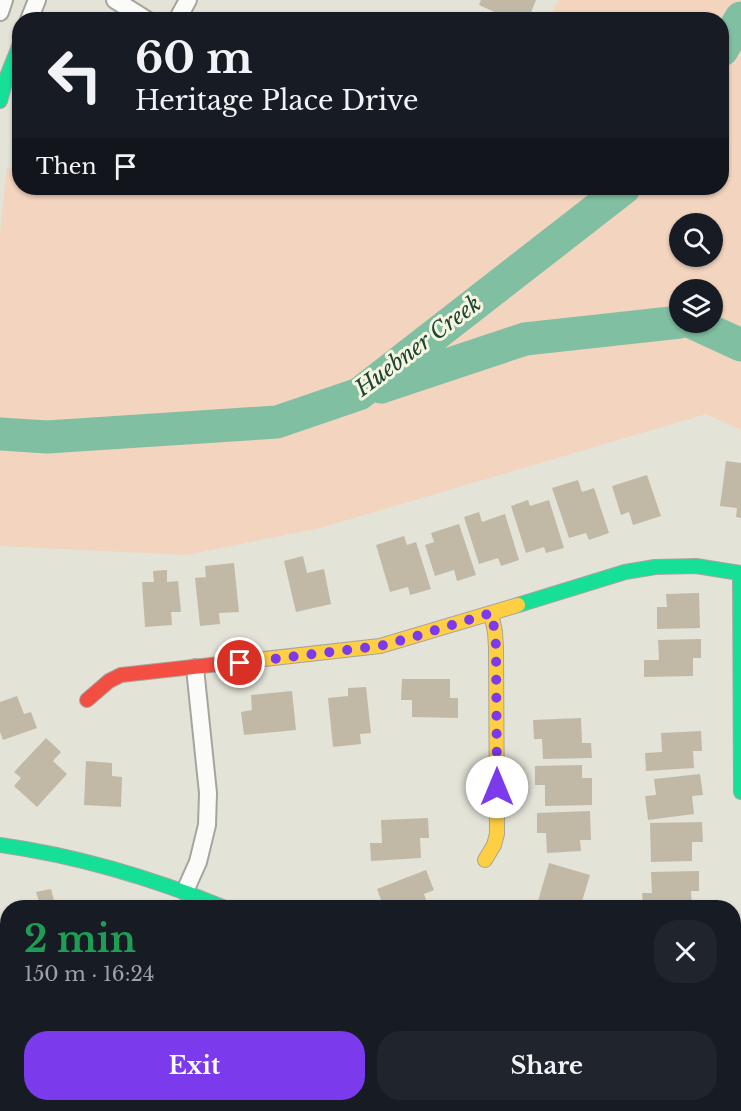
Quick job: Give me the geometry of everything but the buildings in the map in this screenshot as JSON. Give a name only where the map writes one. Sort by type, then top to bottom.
[{"type":"street","points":[[0,12],[4,0]]},
{"type":"street","points":[[115,0],[134,12]]},
{"type":"street","points":[[0,100],[12,64]]},
{"type":"street","points":[[87,700],[109,681],[121,675],[380,646],[648,566],[683,564],[710,567],[740,573],[741,792]]},
{"type":"street","points":[[485,860],[494,845],[497,834],[496,647],[491,613]]},
{"type":"street","points":[[184,891],[198,862],[207,825],[208,793],[195,668]]},
{"type":"street","points":[[0,845],[27,848],[129,872],[206,900]]},
{"type":"shaded area","points":[[559,0],[741,0],[741,430],[706,414],[320,528],[186,555],[0,546],[0,233],[7,167],[12,168],[12,195],[729,195],[729,12],[551,12]]},
{"type":"waterway","name":"Huebner Creek","points":[[729,38],[741,18]]},
{"type":"waterway","name":"Huebner Creek","points":[[0,434],[47,437],[277,422],[359,394],[615,195]]},
{"type":"waterway","points":[[381,387],[525,339],[669,323]]},
{"type":"waterway","points":[[715,333],[741,345]]},
{"type":"traffic: fast","points":[[0,101],[12,64]]},
{"type":"traffic: fast","points":[[518,605],[625,572],[655,567],[696,566],[740,573],[741,792]]},
{"type":"traffic: fast","points":[[0,845],[58,855],[114,869],[204,900]]},
{"type":"traffic: slow","points":[[220,664],[380,646],[518,605]]},
{"type":"traffic: slow","points":[[485,860],[494,845],[497,834],[496,647],[491,613]]},
{"type":"traffic: jam","points":[[87,700],[109,681],[121,675],[220,664]]},
{"type":"route","points":[[240,663],[380,646],[491,613],[496,647],[497,787]]}]
